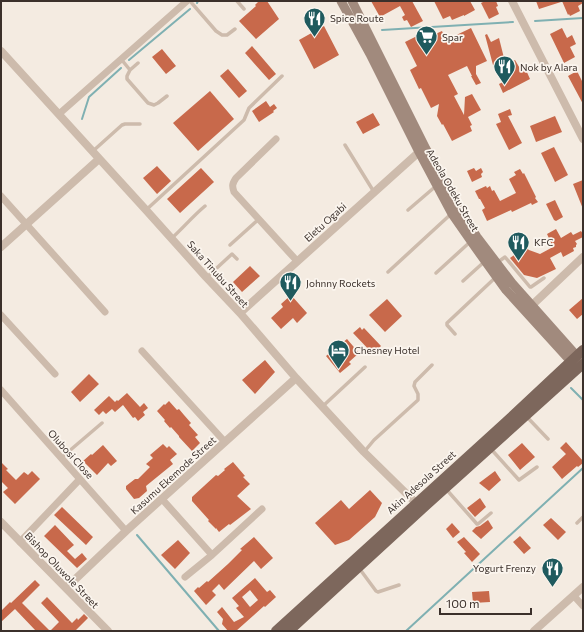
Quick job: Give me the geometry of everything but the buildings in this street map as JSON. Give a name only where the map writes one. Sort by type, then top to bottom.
[{"type":"main road","name":"Adeola Odeku Street","points":[[341,1],[373,52]]},
{"type":"main road","name":"Adeola Odeku Street","points":[[352,1],[373,52],[422,150],[437,186],[452,214],[496,277],[579,360]]},
{"type":"main road","name":"Adeola Odeku Street","points":[[422,150],[477,237],[512,283],[528,309]]},
{"type":"main road","name":"Akin Adesola Street","points":[[276,631],[419,506],[445,488],[490,448],[525,416],[579,360]]},
{"type":"main road","name":"Akin Adesola Street","points":[[289,631],[358,567],[506,422],[579,360]]},
{"type":"street","points":[[59,114],[189,1]]},
{"type":"street","points":[[512,1],[583,139]]},
{"type":"street","name":"Saka Tinubu Street","points":[[1,51],[240,313],[296,378],[364,452],[419,506]]},
{"type":"street","points":[[276,138],[236,178],[232,183],[232,187],[234,192],[297,261]]},
{"type":"street","name":"Eletu Ogabi","points":[[240,313],[422,150]]},
{"type":"street","points":[[1,247],[99,159]]},
{"type":"street","points":[[1,196],[105,312]]},
{"type":"street","points":[[528,309],[583,258]]},
{"type":"street","points":[[1,315],[55,374]]},
{"type":"street","points":[[142,351],[225,442]]},
{"type":"street","name":"Kasumu Ekemode Street","points":[[66,588],[126,531],[296,378]]},
{"type":"street","name":"Olubosi Close","points":[[1,390],[126,531]]},
{"type":"street","points":[[20,542],[80,479]]},
{"type":"street","points":[[162,499],[212,555]]},
{"type":"street","points":[[185,577],[212,555],[262,508]]},
{"type":"street","name":"Bishop Oluwole Street","points":[[1,522],[108,631]]},
{"type":"street","points":[[534,631],[583,587]]},
{"type":"street","points":[[574,596],[583,606]]},
{"type":"lane","points":[[189,1],[216,31],[222,35],[228,35],[235,29]]},
{"type":"lane","points":[[237,1],[244,9]]},
{"type":"lane","points":[[121,59],[130,70]]},
{"type":"lane","points":[[138,63],[130,70],[127,79],[148,103],[151,105],[158,104],[167,96]]},
{"type":"lane","points":[[146,210],[244,120],[249,108],[282,76]]},
{"type":"lane","points":[[93,151],[122,125],[140,124]]},
{"type":"lane","points":[[345,145],[374,192]]},
{"type":"lane","points":[[408,210],[437,186]]},
{"type":"lane","points":[[172,238],[205,206]]},
{"type":"lane","points":[[388,272],[452,214]]},
{"type":"lane","points":[[230,245],[259,219]]},
{"type":"lane","points":[[436,273],[470,241]]},
{"type":"lane","points":[[206,277],[232,254],[237,259]]},
{"type":"lane","points":[[496,263],[505,257],[530,287],[544,278]]},
{"type":"lane","points":[[463,281],[485,261]]},
{"type":"lane","points":[[455,334],[447,323],[496,277]]},
{"type":"lane","points":[[364,452],[374,440],[418,400],[418,394],[414,386],[415,382],[432,365]]},
{"type":"lane","points":[[323,406],[365,367]]},
{"type":"lane","points":[[525,416],[548,439]]},
{"type":"lane","points":[[61,458],[102,423]]},
{"type":"lane","points":[[490,448],[520,480],[537,467]]},
{"type":"lane","points":[[445,488],[477,524],[491,514]]},
{"type":"lane","points":[[577,523],[583,517]]},
{"type":"lane","points":[[358,567],[378,592],[399,585]]},
{"type":"waterway","points":[[129,60],[190,9]]},
{"type":"waterway","points":[[535,21],[583,18]]},
{"type":"waterway","points":[[382,30],[513,22]]},
{"type":"waterway","points":[[82,119],[89,97],[121,68]]},
{"type":"waterway","points":[[571,388],[583,400]]},
{"type":"waterway","points":[[406,631],[583,468]]},
{"type":"waterway","points":[[137,535],[219,631]]},
{"type":"place","name":"Spice Route","points":[[314,38]]},
{"type":"place","name":"Spar","points":[[426,56]]},
{"type":"place","name":"Nok by Alara","points":[[504,86]]},
{"type":"place","name":"KFC","points":[[519,262]]},
{"type":"place","name":"Johnny Rockets","points":[[290,302]]},
{"type":"place","name":"Chesney Hotel","points":[[339,370]]},
{"type":"place","name":"Yogurt Frenzy","points":[[552,588]]}]
